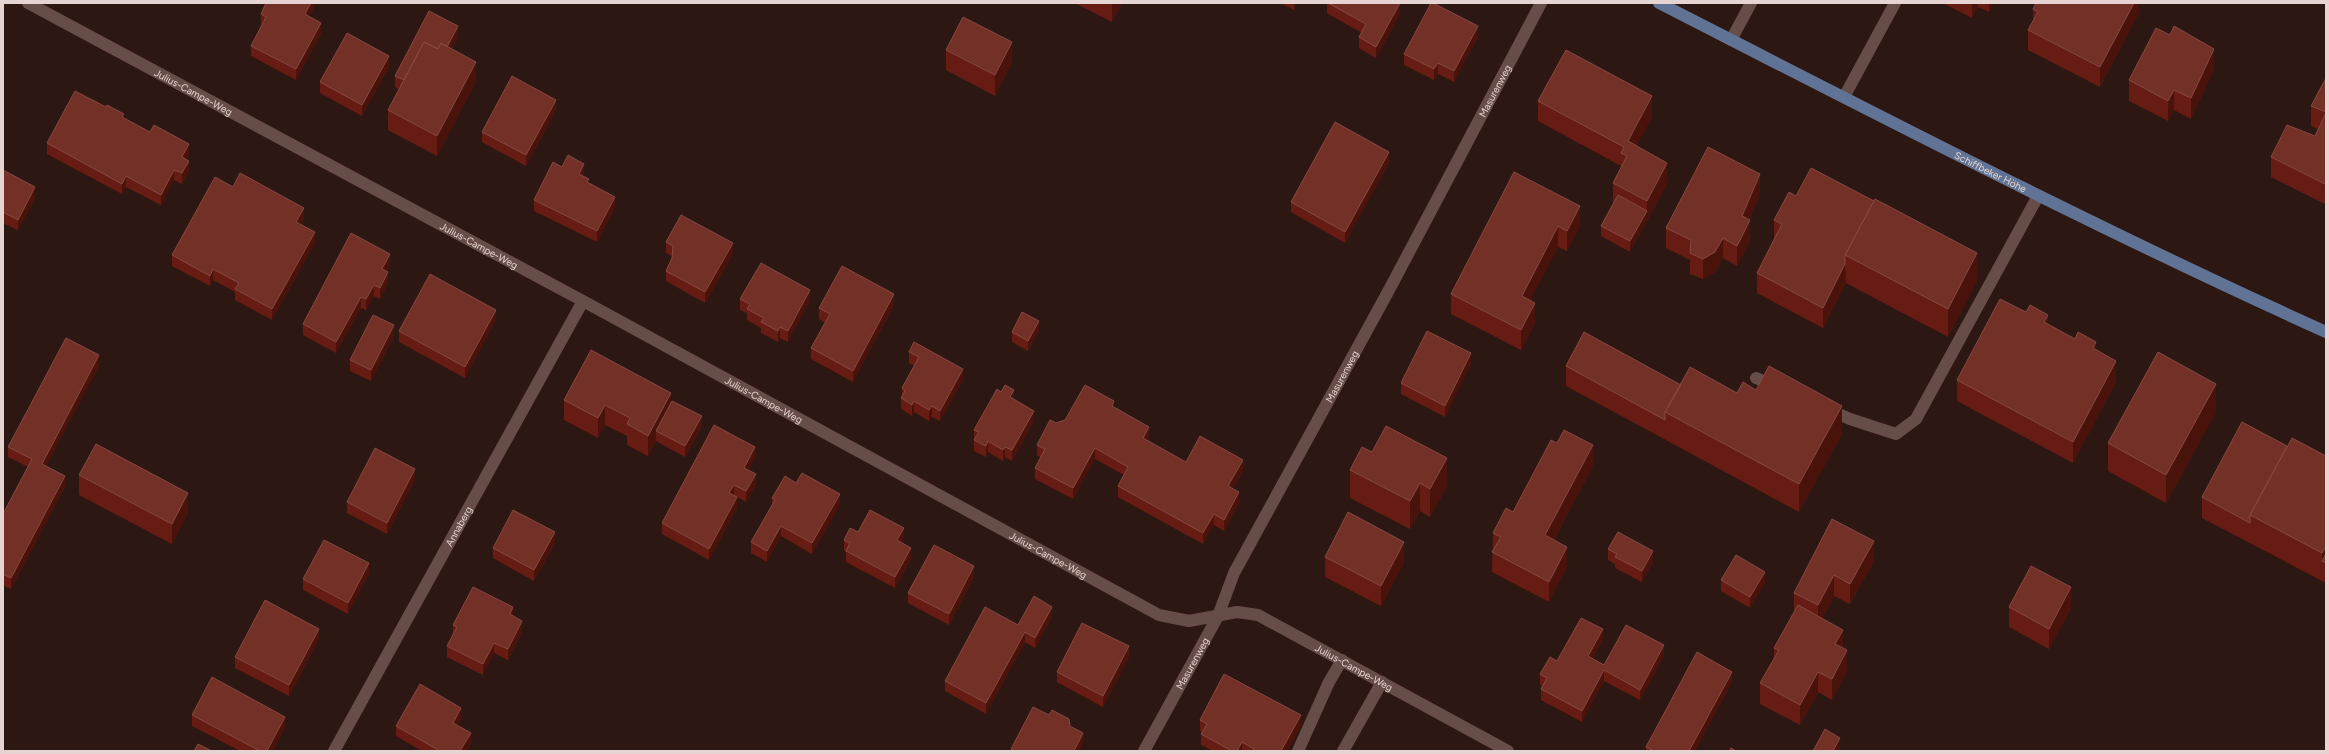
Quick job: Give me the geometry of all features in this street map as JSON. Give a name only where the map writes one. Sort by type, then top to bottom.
[{"type":"main road","name":"Schiffbeker Höhe","points":[[1659,3],[2038,196],[2191,272],[2326,332]]},
{"type":"street","name":"Julius-Campe-Weg","points":[[28,3],[583,301],[1159,615],[1189,621],[1237,612],[1258,615],[1508,751]]},
{"type":"street","name":"Masurenweg","points":[[1144,751],[1218,616],[1234,573],[1389,290],[1541,3]]},
{"type":"street","points":[[1730,40],[1751,3]]},
{"type":"street","points":[[1844,97],[1895,3]]},
{"type":"street","points":[[1814,404],[1850,419],[1896,434],[1916,419],[2038,196]]},
{"type":"street","name":"Annaberg","points":[[334,751],[583,301]]},
{"type":"street","points":[[1756,378],[1785,391]]},
{"type":"street","points":[[1298,751],[1329,682],[1342,660]]},
{"type":"street","points":[[1343,751],[1382,682]]},
{"type":"building","points":[[266,3],[311,3],[305,14],[321,23],[296,69],[251,46],[266,17],[261,14]]},
{"type":"building","points":[[1328,3],[1400,3],[1376,47],[1359,37],[1366,24]]},
{"type":"building","points":[[1431,3],[1478,26],[1454,71],[1438,63],[1434,69],[1404,54]]},
{"type":"building","points":[[2036,3],[2134,3],[2100,67],[2028,30],[2038,12],[2033,9]]},
{"type":"building","points":[[429,11],[458,26],[447,47],[441,43],[438,49],[424,42],[404,80],[395,76]]},
{"type":"building","points":[[963,17],[1012,42],[995,75],[946,50]]},
{"type":"building","points":[[2174,26],[2214,49],[2191,98],[2174,90],[2168,101],[2129,80],[2156,28],[2170,35]]},
{"type":"building","points":[[347,33],[389,56],[362,105],[320,82]]},
{"type":"building","points":[[424,42],[438,49],[441,43],[476,62],[437,136],[388,110]]},
{"type":"building","points":[[1566,50],[1652,96],[1628,141],[1667,163],[1647,201],[1613,183],[1627,156],[1621,153],[1624,147],[1538,101]]},
{"type":"building","points":[[512,76],[556,100],[526,155],[482,132]]},
{"type":"building","points":[[2326,78],[2326,112],[2311,106]]},
{"type":"building","points":[[75,91],[106,107],[107,105],[124,114],[122,117],[150,132],[154,125],[189,144],[182,157],[189,161],[182,173],[174,170],[161,195],[126,176],[122,184],[47,143]]},
{"type":"building","points":[[2326,113],[2325,184],[2271,157],[2287,125],[2315,136]]},
{"type":"building","points":[[1335,122],[1389,152],[1345,232],[1291,202]]},
{"type":"building","points":[[1708,147],[1760,174],[1742,216],[1750,220],[1737,246],[1723,238],[1715,252],[1703,259],[1690,253],[1691,240],[1666,228]]},
{"type":"building","points":[[568,155],[584,164],[579,174],[589,179],[587,182],[615,197],[597,231],[534,200],[553,162],[562,167]]},
{"type":"building","points":[[1811,168],[1874,201],[1845,255],[1845,264],[1823,308],[1757,273],[1782,224],[1774,220],[1789,192],[1796,196]]},
{"type":"building","points":[[3,170],[35,187],[18,220],[3,212]]},
{"type":"building","points":[[1514,172],[1580,206],[1567,231],[1558,226],[1522,296],[1535,303],[1521,330],[1451,294]]},
{"type":"building","points":[[240,173],[304,208],[296,222],[315,232],[272,309],[235,289],[239,283],[213,269],[210,276],[172,255],[215,177],[233,187]]},
{"type":"building","points":[[1618,195],[1647,211],[1630,241],[1601,226]]},
{"type":"building","points":[[1875,199],[1977,253],[1948,309],[1845,255]]},
{"type":"building","points":[[681,215],[733,243],[705,292],[666,271],[672,258],[673,246],[666,242]]},
{"type":"building","points":[[351,233],[390,254],[382,269],[388,272],[380,288],[374,285],[366,299],[361,297],[336,342],[303,324]]},
{"type":"building","points":[[761,263],[810,290],[788,331],[780,327],[778,331],[761,322],[764,318],[747,309],[750,304],[740,299]]},
{"type":"building","points":[[842,266],[894,294],[853,371],[811,348],[830,314],[819,308]]},
{"type":"building","points":[[430,274],[496,310],[465,367],[399,331]]},
{"type":"building","points":[[2000,299],[2026,312],[2030,305],[2048,315],[2044,322],[2075,339],[2078,332],[2096,342],[2093,348],[2116,361],[2073,442],[1957,380]]},
{"type":"building","points":[[1022,312],[1039,321],[1028,341],[1012,332]]},
{"type":"building","points":[[373,315],[394,325],[371,370],[350,360]]},
{"type":"building","points":[[1427,331],[1471,353],[1445,406],[1401,383]]},
{"type":"building","points":[[1584,332],[1681,385],[1665,412],[1665,420],[1566,366]]},
{"type":"building","points":[[66,338],[99,355],[42,464],[65,476],[11,578],[3,574],[3,514],[32,459],[8,447]]},
{"type":"building","points":[[914,342],[963,369],[940,411],[932,406],[929,410],[914,401],[912,405],[901,398],[905,391],[902,388],[919,357],[909,352]]},
{"type":"building","points":[[591,350],[671,393],[648,436],[627,424],[630,418],[605,405],[598,418],[564,400]]},
{"type":"building","points":[[2158,352],[2216,384],[2166,475],[2108,443]]},
{"type":"building","points":[[1769,366],[1842,406],[1799,484],[1665,412],[1690,367],[1737,393],[1743,382],[1756,390]]},
{"type":"building","points":[[1005,385],[1014,390],[1010,397],[1034,411],[1012,450],[1005,447],[1003,450],[988,441],[986,446],[974,440],[979,432],[974,430],[997,389],[1001,392]]},
{"type":"building","points":[[1085,385],[1114,401],[1112,406],[1149,427],[1143,438],[1186,462],[1200,436],[1243,460],[1228,486],[1239,492],[1224,520],[1214,514],[1203,533],[1118,486],[1128,467],[1095,448],[1073,488],[1035,468],[1045,449],[1037,445],[1050,420],[1056,423],[1065,420]]},
{"type":"building","points":[[672,401],[702,416],[685,446],[656,431]]},
{"type":"building","points":[[2242,422],[2287,446],[2250,515],[2250,523],[2202,497]]},
{"type":"building","points":[[714,425],[755,447],[744,468],[756,474],[746,491],[734,485],[729,493],[737,497],[709,549],[662,523]]},
{"type":"building","points":[[1386,426],[1447,458],[1430,489],[1420,483],[1410,501],[1350,470],[1362,447],[1372,452]]},
{"type":"building","points":[[1564,430],[1593,445],[1545,535],[1567,547],[1549,582],[1492,552],[1501,537],[1493,533],[1506,508],[1513,512],[1551,440],[1557,443]]},
{"type":"building","points":[[2292,438],[2326,456],[2326,547],[2322,553],[2250,515]]},
{"type":"building","points":[[96,444],[188,493],[172,524],[79,475]]},
{"type":"building","points":[[375,448],[415,469],[387,523],[347,502]]},
{"type":"building","points":[[802,473],[840,494],[812,543],[781,526],[767,551],[751,542],[775,500],[772,498],[785,476],[796,483]]},
{"type":"building","points":[[513,510],[555,532],[534,570],[493,548]]},
{"type":"building","points":[[870,510],[904,528],[897,540],[911,548],[895,577],[846,551],[850,543],[844,540],[850,528],[858,532]]},
{"type":"building","points":[[1348,512],[1404,542],[1381,586],[1325,557]]},
{"type":"building","points":[[1832,519],[1874,541],[1850,584],[1834,575],[1818,605],[1794,593]]},
{"type":"building","points":[[1618,532],[1653,551],[1642,571],[1615,557],[1617,554],[1608,549]]},
{"type":"building","points":[[324,540],[369,563],[348,603],[303,579]]},
{"type":"building","points":[[934,545],[974,566],[949,614],[908,593]]},
{"type":"building","points":[[2326,554],[2326,563],[2322,561]]},
{"type":"building","points":[[1736,555],[1765,572],[1750,597],[1721,580]]},
{"type":"building","points":[[2031,566],[2071,587],[2049,629],[2009,607]]},
{"type":"building","points":[[473,587],[513,607],[510,614],[522,621],[508,649],[494,643],[483,664],[447,646],[457,627],[453,625]]},
{"type":"building","points":[[1034,596],[1052,607],[1035,638],[1025,632],[986,703],[945,681],[985,607],[1018,625]]},
{"type":"building","points":[[265,600],[319,629],[289,685],[235,657]]},
{"type":"building","points":[[1798,605],[1843,630],[1835,644],[1847,650],[1832,679],[1818,672],[1800,705],[1760,683],[1779,650],[1774,648]]},
{"type":"building","points":[[1581,618],[1603,629],[1588,656],[1604,665],[1626,625],[1664,645],[1640,690],[1604,670],[1582,711],[1541,689],[1547,678],[1540,674],[1550,657],[1557,661]]},
{"type":"building","points":[[1082,623],[1129,646],[1103,696],[1057,672]]},
{"type":"building","points":[[1697,652],[1732,672],[1689,751],[1654,751],[1646,747]]},
{"type":"building","points":[[1224,674],[1301,715],[1281,751],[1252,751],[1254,749],[1242,742],[1237,751],[1232,751],[1201,734],[1207,724],[1200,720]]},
{"type":"building","points":[[212,677],[285,717],[267,751],[260,751],[192,715]]},
{"type":"building","points":[[420,684],[461,708],[453,723],[471,733],[460,751],[440,751],[396,726]]},
{"type":"building","points":[[1033,707],[1049,715],[1052,710],[1069,719],[1070,726],[1083,733],[1074,751],[1015,751],[1011,749]]},
{"type":"building","points":[[1825,729],[1840,738],[1833,751],[1813,751]]},
{"type":"building","points":[[198,744],[212,751],[194,751]]},
{"type":"building","points":[[1731,748],[1736,751],[1729,751]]}]
